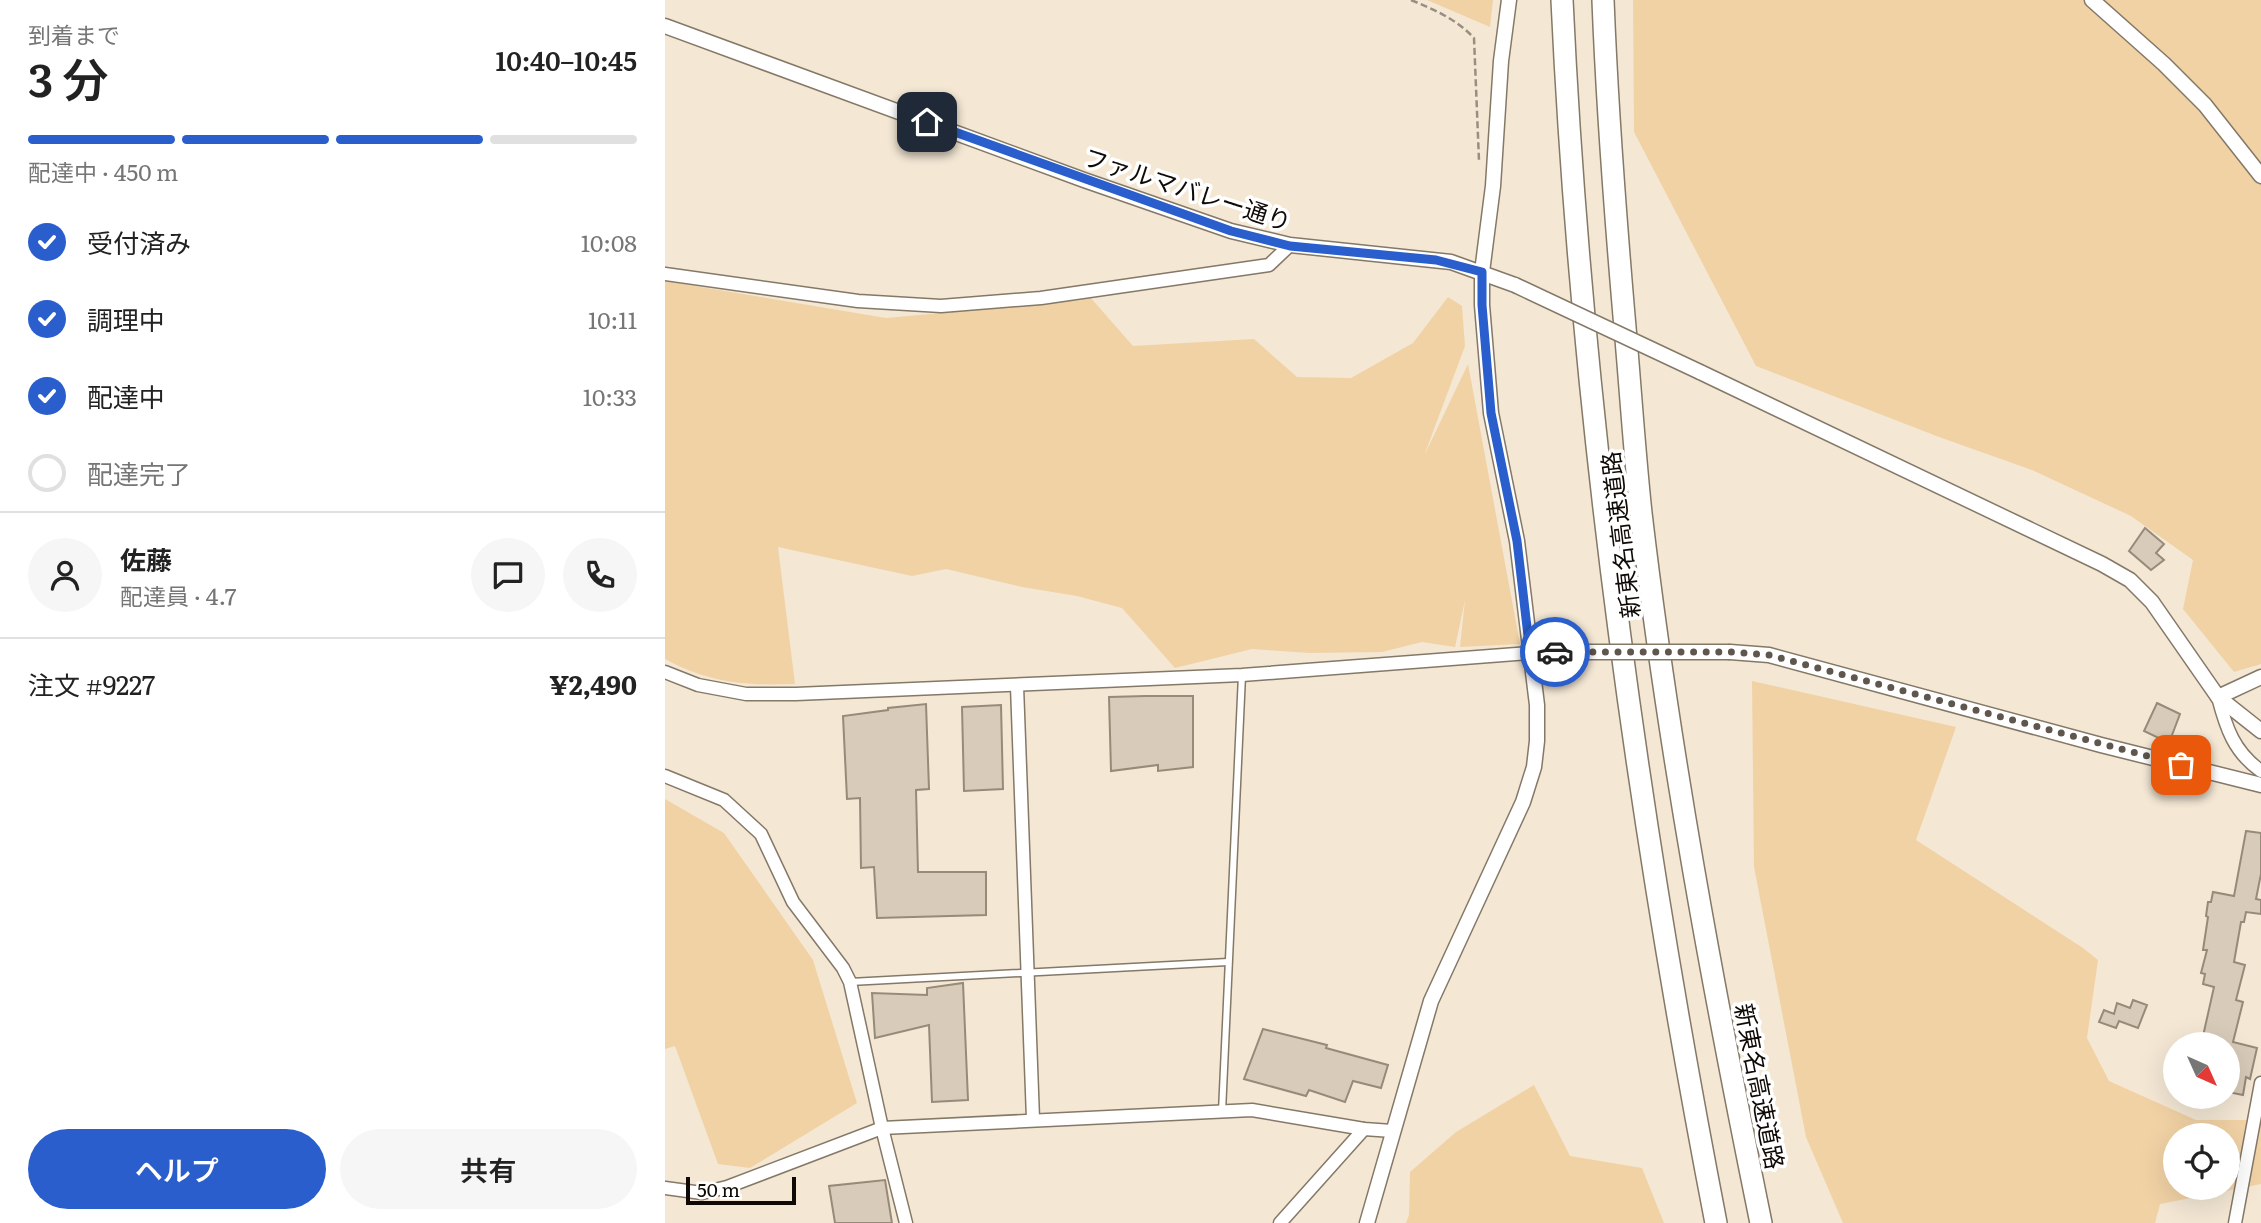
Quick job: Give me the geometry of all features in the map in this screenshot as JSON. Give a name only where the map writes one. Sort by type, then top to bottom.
[{"type":"highway","name":"新東名高速道路","points":[[1562,0],[1579,234],[1605,521],[1628,695],[1680,1034],[1716,1223]]},
{"type":"highway","name":"新東名高速道路","points":[[1603,0],[1615,212],[1641,512],[1665,688],[1691,848],[1725,1049],[1761,1223]]},
{"type":"street","points":[[1367,1223],[1431,1001],[1523,802],[1534,767],[1537,741],[1537,652],[1491,413],[1482,305],[1482,272],[1493,186],[1501,61],[1509,0]]},
{"type":"street","points":[[2092,0],[2164,64],[2204,106],[2261,176]]},
{"type":"street","name":"ファルマバレー通り","points":[[665,26],[1084,180],[1231,231],[1290,246],[1441,261],[1482,272],[1515,285],[2089,558],[2130,580],[2152,601],[2218,697],[2261,731]]},
{"type":"street","points":[[665,274],[858,301],[941,306],[1041,298],[1269,265],[1290,246]]},
{"type":"street","points":[[665,672],[698,685],[745,694],[796,694],[1242,675],[1537,652],[1730,652],[1769,655],[2101,745],[2261,785]]},
{"type":"street","points":[[2261,677],[2218,697],[2227,731],[2247,761],[2261,771]]},
{"type":"street","points":[[1017,685],[1033,1119]]},
{"type":"street","points":[[665,776],[725,800],[761,834],[793,902],[843,968],[849,982],[906,1223]]},
{"type":"street","points":[[2235,1223],[2261,1083]]},
{"type":"street","points":[[665,1188],[702,1193],[727,1187],[882,1128],[1252,1110],[1364,1129],[1392,1131]]},
{"type":"street","points":[[1280,1223],[1364,1129]]},
{"type":"lane","points":[[1222,1112],[1242,675]]},
{"type":"lane","points":[[849,982],[1229,961]]},
{"type":"path","points":[[1411,0],[1463,26],[1474,38],[1480,182],[1493,186]]},
{"type":"shaded area","points":[[1427,0],[1493,0],[1490,27]]},
{"type":"shaded area","points":[[1633,0],[2261,0],[2261,664],[2234,672],[2183,609],[2193,560],[2131,516],[2032,470],[1756,366],[1634,132]]},
{"type":"shaded area","points":[[665,281],[886,318],[1082,300],[1090,297],[1133,346],[1254,339],[1297,377],[1351,378],[1413,343],[1448,297],[1462,306],[1465,346],[1424,456],[1468,364],[1520,644],[1460,647],[1465,600],[1455,647],[1422,642],[1382,652],[1309,653],[1252,649],[1175,668],[1122,608],[946,569],[912,576],[778,547],[795,684],[729,681],[681,667],[665,659]]},
{"type":"shaded area","points":[[1752,681],[1956,727],[1916,840],[2098,960],[2087,1038],[2109,1081],[2163,1105],[2163,1110],[2174,1110],[2196,1120],[2261,1120],[2261,1184],[2240,1188],[2240,1123],[2163,1123],[2163,1200],[2180,1200],[2160,1204],[2155,1223],[1843,1223],[1806,1137],[1754,867]]},
{"type":"shaded area","points":[[665,799],[724,833],[813,960],[857,1103],[750,1168],[718,1164],[675,1046],[665,1049]]},
{"type":"shaded area","points":[[1534,1085],[1570,1156],[1642,1168],[1664,1223],[1406,1223],[1409,1215],[1410,1172],[1456,1132]]},
{"type":"building","points":[[2145,528],[2164,544],[2156,553],[2164,560],[2151,570],[2129,551]]},
{"type":"building","points":[[1193,696],[1193,767],[1158,771],[1158,765],[1111,771],[1109,697]]},
{"type":"building","points":[[2157,703],[2180,714],[2169,743],[2144,731]]},
{"type":"building","points":[[926,704],[929,789],[916,790],[918,872],[986,872],[986,915],[877,918],[874,867],[861,868],[860,798],[847,799],[843,716]]},
{"type":"building","points":[[1001,705],[1003,789],[964,791],[962,707]]},
{"type":"building","points":[[2246,831],[2261,833],[2261,874],[2256,899],[2261,900],[2261,914],[2246,912],[2244,922],[2241,922],[2234,962],[2245,965],[2236,1000],[2243,1002],[2236,1032],[2204,1032],[2214,987],[2203,984],[2205,974],[2201,973],[2207,950],[2203,950],[2208,902],[2211,902],[2213,892],[2234,896]]},
{"type":"building","points":[[963,983],[968,1100],[932,1102],[929,1025],[875,1038],[872,993],[927,995],[927,988]]},
{"type":"building","points":[[2133,1000],[2147,1005],[2138,1028],[2119,1021],[2116,1028],[2099,1022],[2104,1010],[2114,1014],[2117,1003],[2130,1008]]},
{"type":"building","points":[[1263,1029],[1327,1045],[1326,1048],[1388,1065],[1381,1088],[1353,1081],[1345,1102],[1309,1090],[1306,1096],[1244,1079]]},
{"type":"building","points":[[2240,1044],[2257,1048],[2250,1079],[2246,1077],[2243,1095],[2240,1094]]},
{"type":"building","points":[[885,1180],[892,1223],[835,1223],[829,1186]]},
{"type":"way so far","points":[[1555,652],[1730,652],[1769,655],[2181,765]]},
{"type":"route","points":[[927,122],[1231,231],[1290,246],[1451,262],[1482,272],[1482,305],[1491,413],[1517,541],[1530,653],[1555,652]]}]
